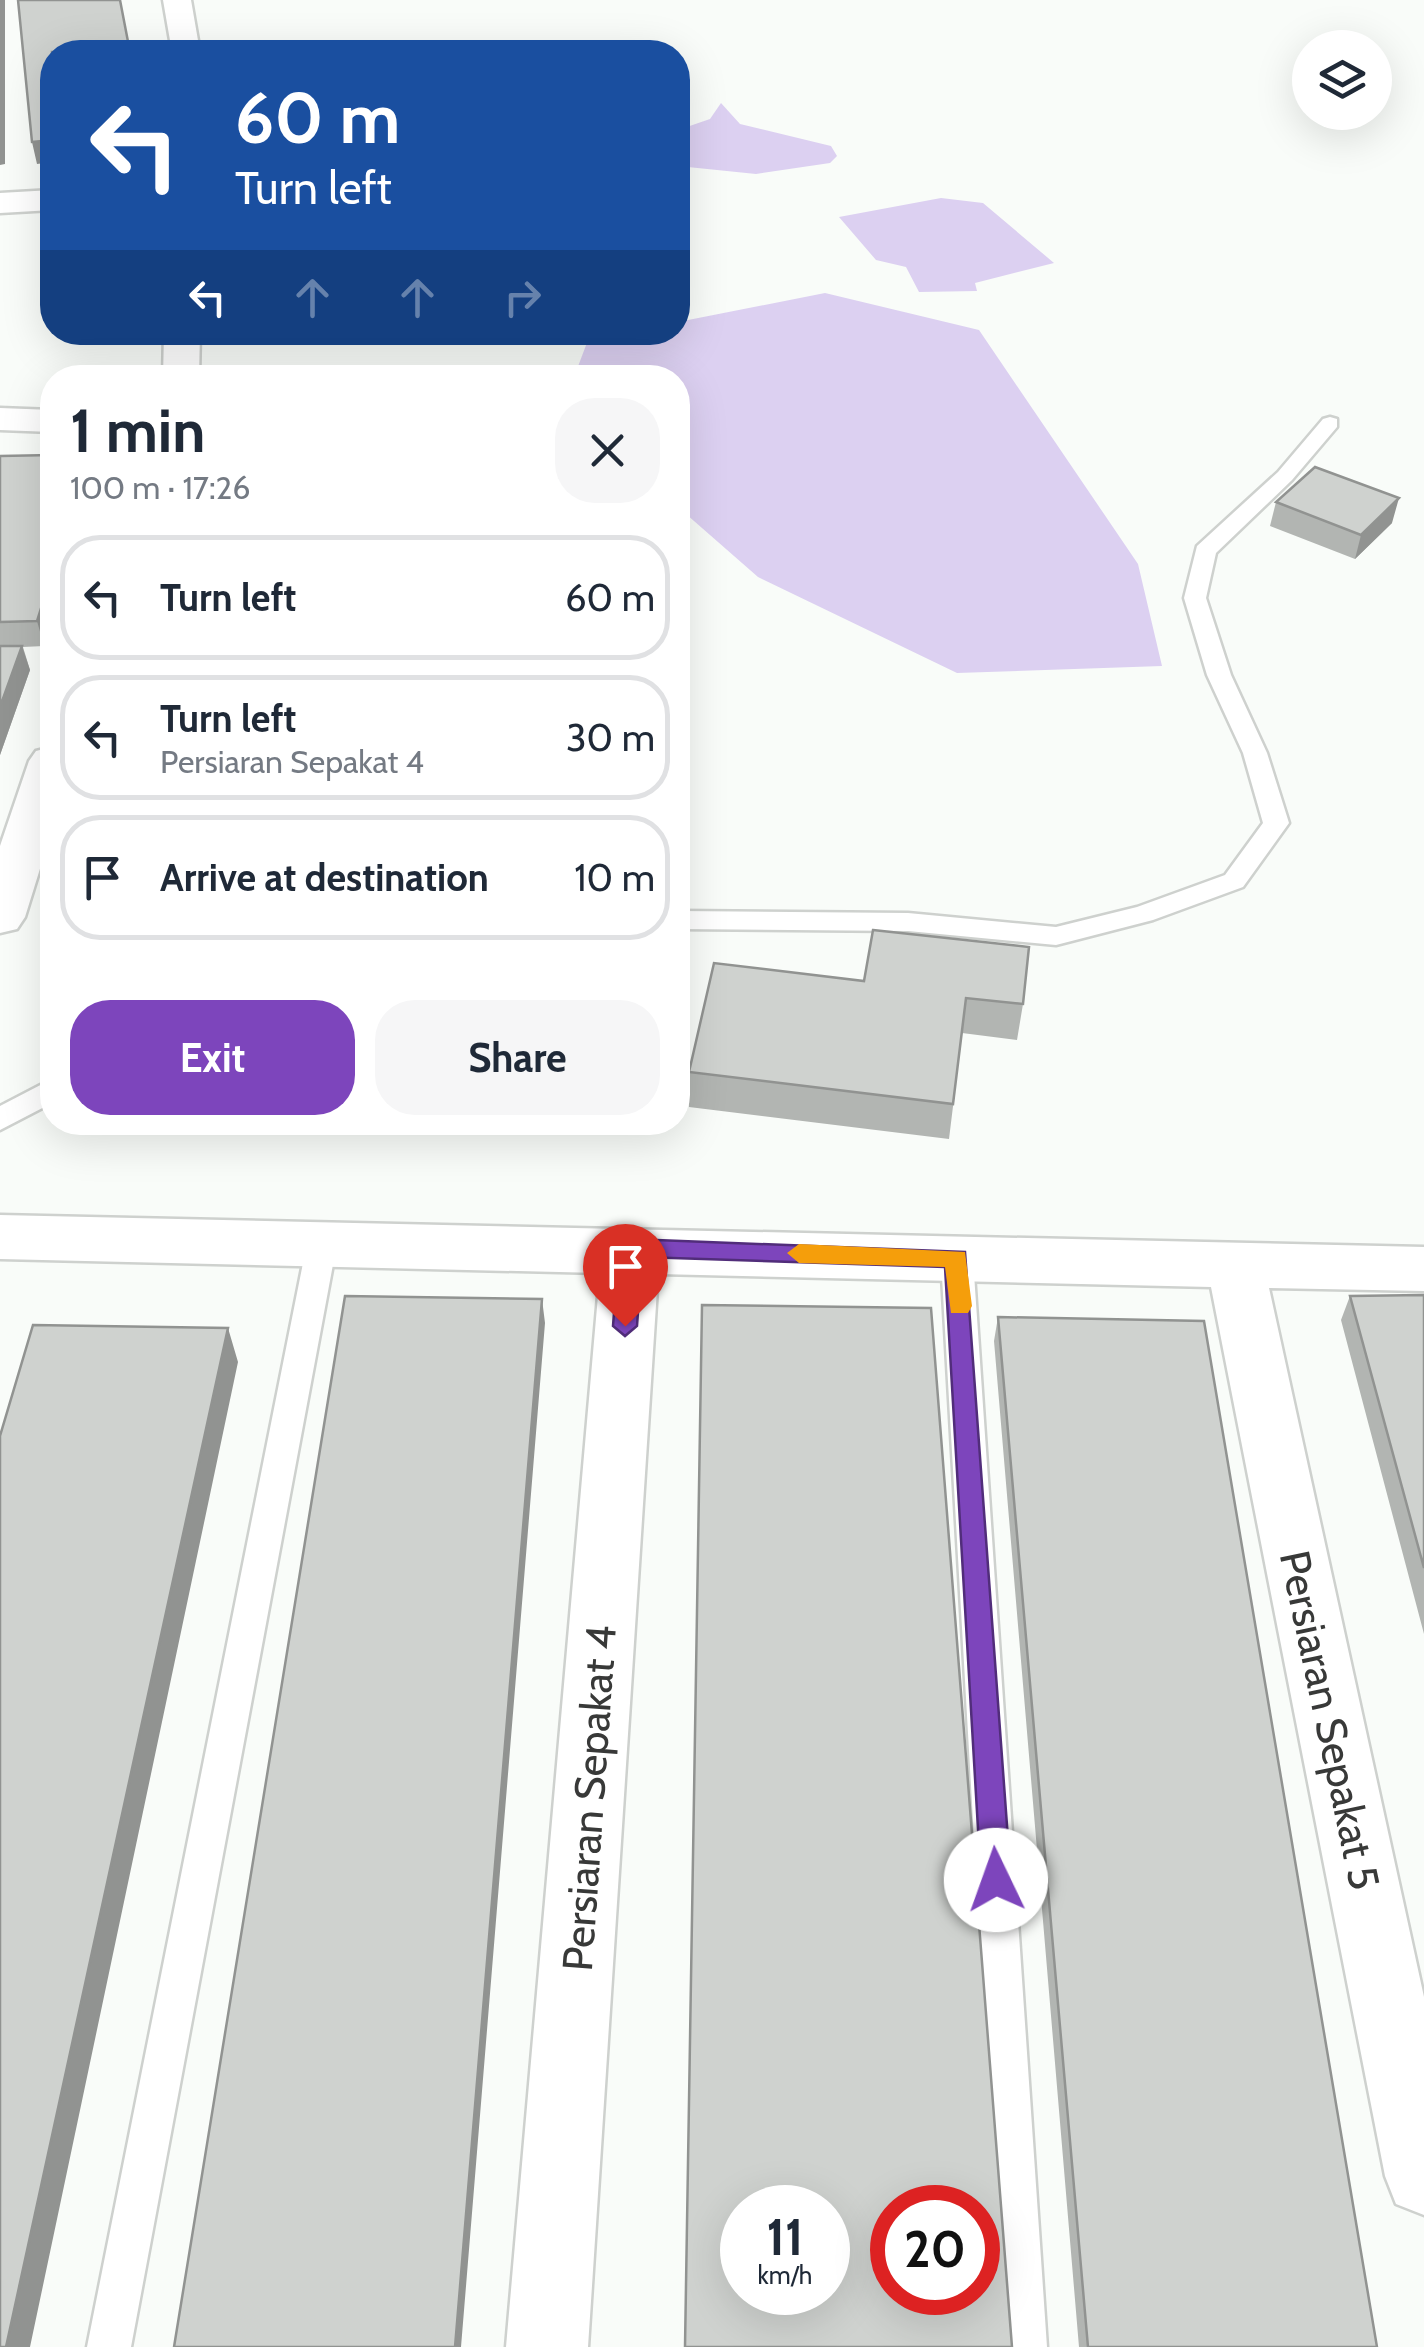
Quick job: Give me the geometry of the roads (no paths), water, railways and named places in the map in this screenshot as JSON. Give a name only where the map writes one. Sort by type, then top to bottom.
[{"type":"street","points":[[177,0],[184,40]]},
{"type":"street","points":[[0,204],[40,201]]},
{"type":"street","points":[[0,419],[40,421]]},
{"type":"street","points":[[0,917],[40,797]]},
{"type":"street","points":[[1,1240],[631,1248],[1424,1269]]},
{"type":"street","name":"Persiaran Sepakat 4","points":[[546,2347],[631,1248]]},
{"type":"street","name":"Persiaran Sepakat 5","points":[[1235,1265],[1424,2176]]},
{"type":"lane","points":[[690,920],[908,922],[1056,936],[1144,914],[1234,880],[1276,824],[1255,752],[1219,674],[1195,598],[1198,583],[1205,552],[1285,476],[1330,423]]},
{"type":"lane","points":[[0,1119],[40,1097]]},
{"type":"lane","points":[[110,2347],[322,1243]]},
{"type":"lane","points":[[956,1258],[1025,2347]]}]
